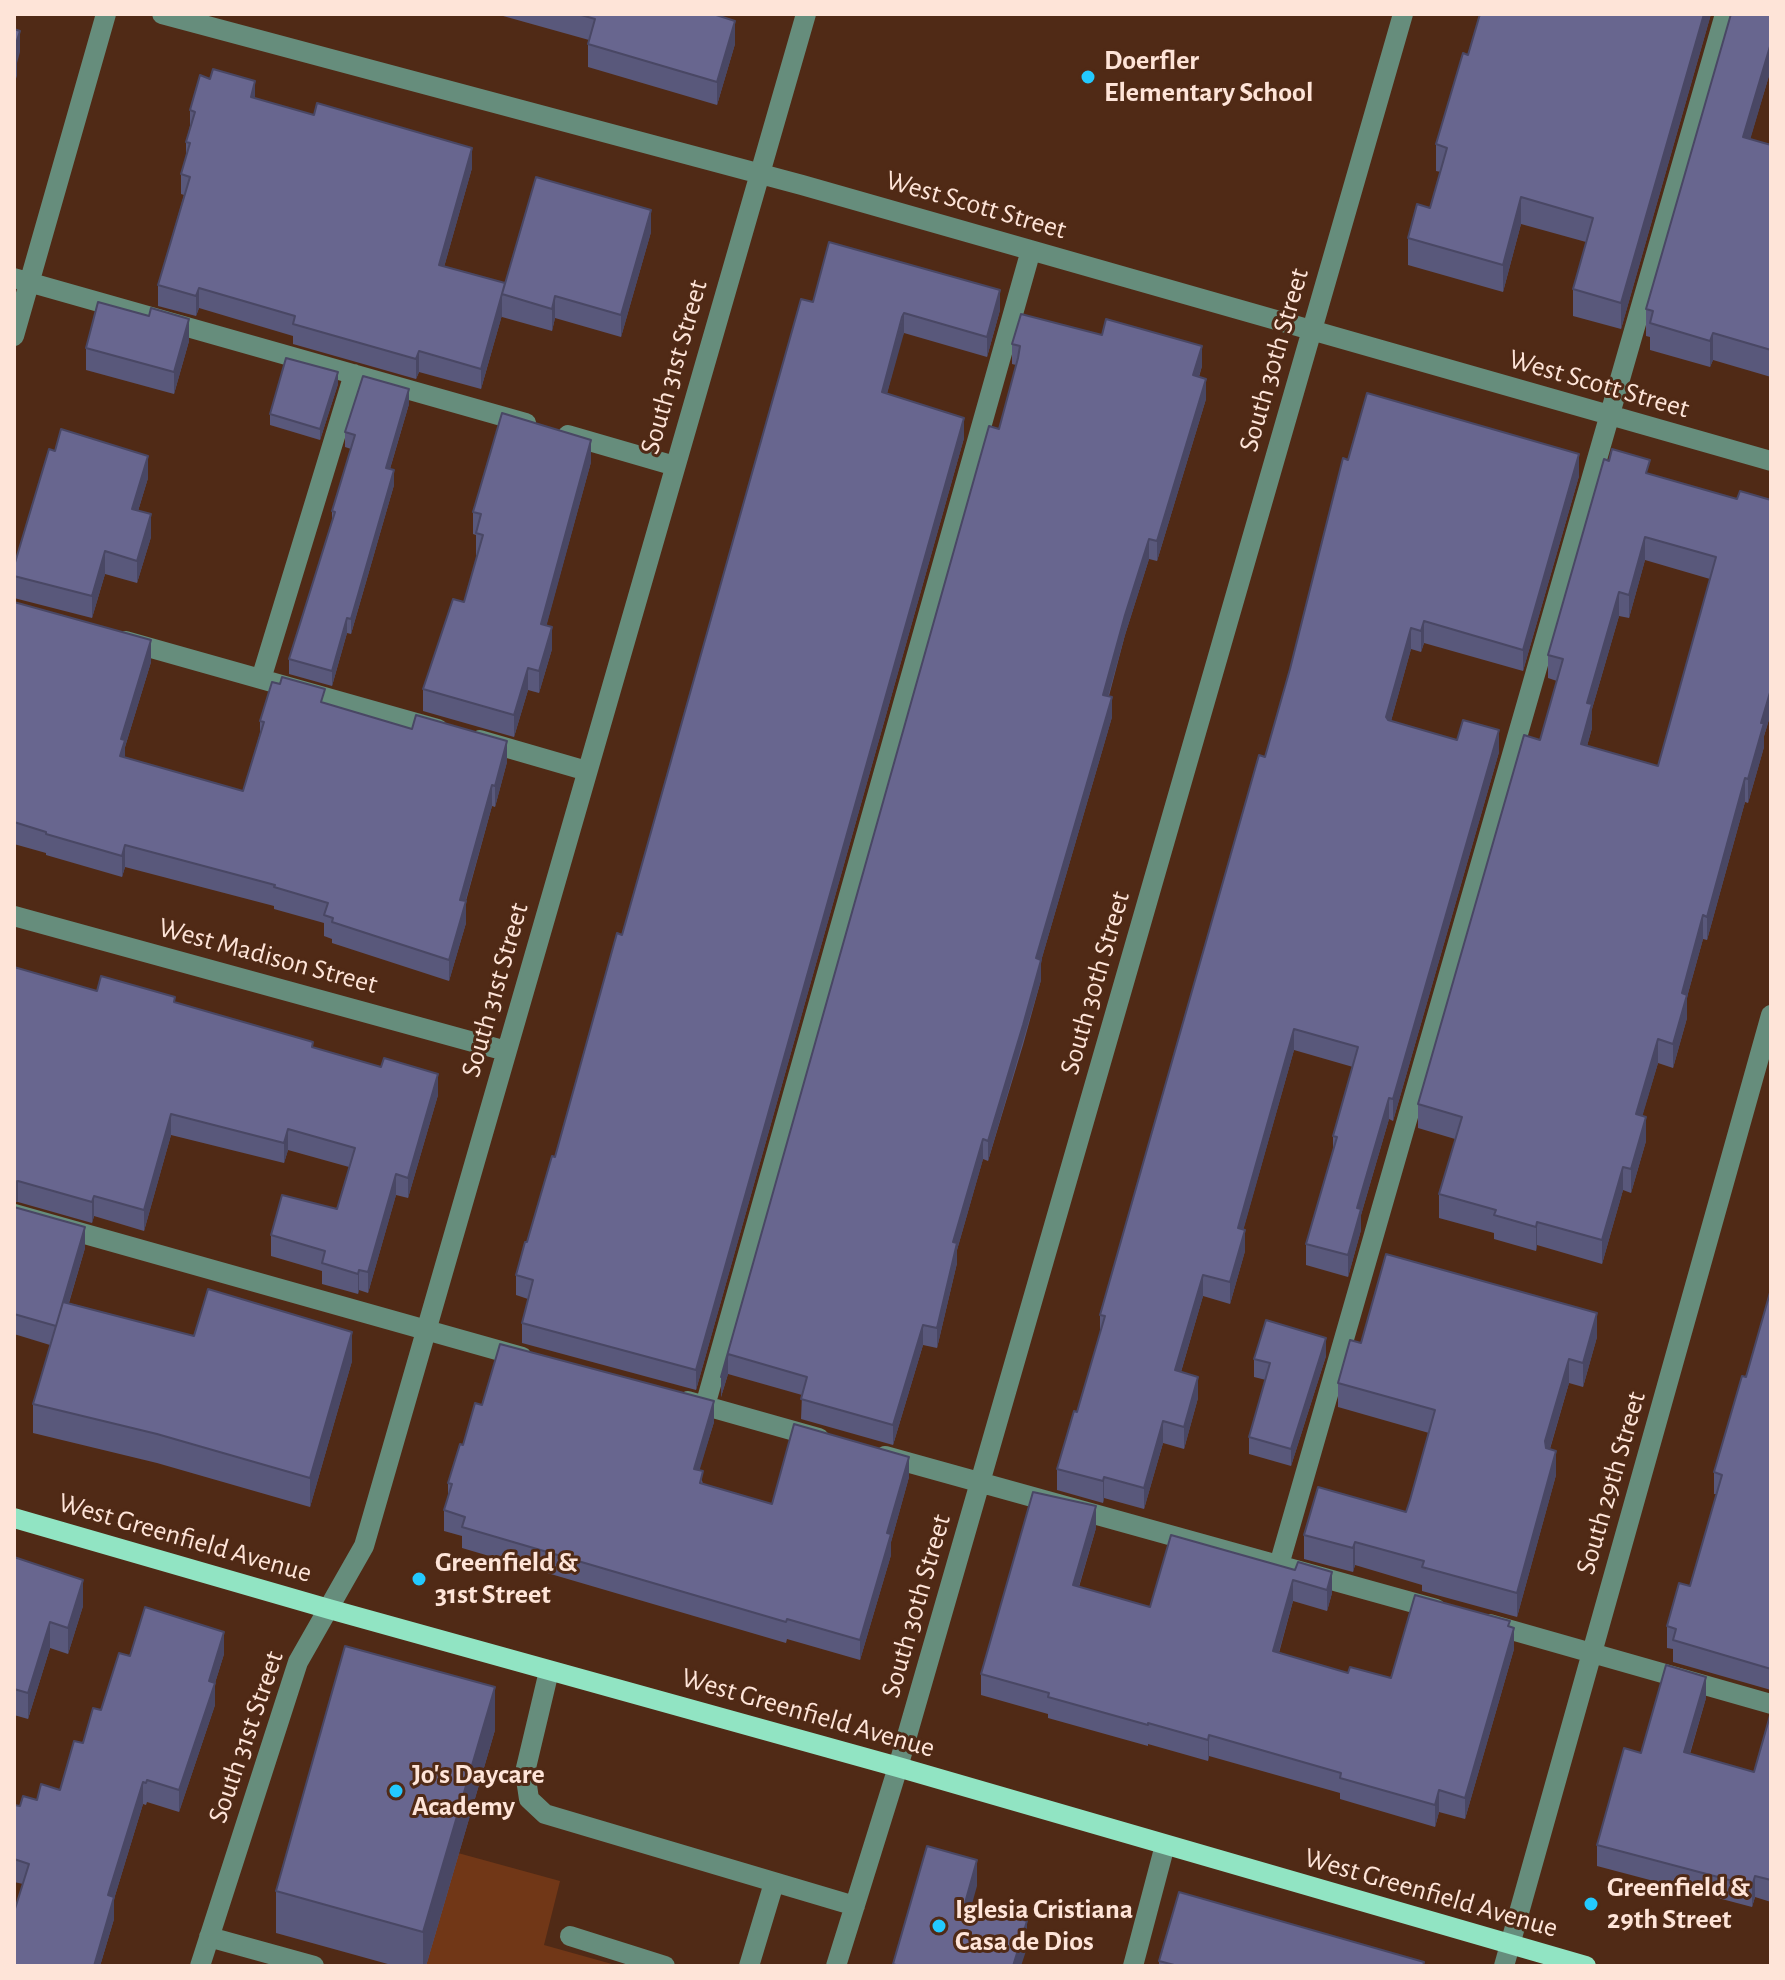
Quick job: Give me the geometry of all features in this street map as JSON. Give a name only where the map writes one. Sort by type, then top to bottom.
[{"type":"main road","name":"West Greenfield Avenue","points":[[14,1518],[898,1767],[1586,1966]]},
{"type":"street","points":[[14,336],[22,281],[106,14]]},
{"type":"street","name":"West Scott Street","points":[[162,14],[759,173],[1771,461]]},
{"type":"street","name":"South 31st Street","points":[[200,1966],[298,1662],[364,1546],[806,14]]},
{"type":"street","name":"South 30th Street","points":[[836,1966],[898,1767],[1403,14]]},
{"type":"street","points":[[1279,1565],[1725,14]]},
{"type":"street","points":[[705,1406],[1031,250]]},
{"type":"street","points":[[22,281],[675,466]]},
{"type":"street","points":[[261,679],[354,374]]},
{"type":"street","points":[[101,634],[587,771]]},
{"type":"street","name":"West Madison Street","points":[[14,916],[506,1051]]},
{"type":"street","name":"South 29th Street","points":[[1504,1966],[1771,1015]]},
{"type":"street","points":[[14,1214],[543,1362]]},
{"type":"street","points":[[676,1398],[836,1442]]},
{"type":"street","points":[[865,1451],[1771,1704]]},
{"type":"street","points":[[549,1671],[525,1772],[529,1799],[545,1814],[855,1906]]},
{"type":"street","points":[[1133,1966],[1165,1845]]},
{"type":"street","points":[[749,1966],[774,1883]]},
{"type":"street","points":[[570,1936],[665,1966]]},
{"type":"street","points":[[209,1937],[314,1966]]},
{"type":"shaded area","points":[[458,1853],[560,1881],[544,1945],[619,1966],[426,1964]]},
{"type":"building","points":[[578,14],[713,14],[735,21],[717,82],[588,44],[595,19]]},
{"type":"building","points":[[1480,14],[1704,14],[1621,303],[1573,289],[1593,218],[1521,197],[1503,265],[1408,238],[1417,204],[1430,208],[1447,148],[1436,144],[1463,53],[1468,55]]},
{"type":"building","points":[[1731,14],[1771,14],[1771,43],[1743,137],[1771,145],[1771,350],[1713,333],[1710,341],[1650,323],[1653,311],[1646,309]]},
{"type":"building","points":[[14,29],[20,31],[14,50]]},
{"type":"building","points":[[213,69],[255,81],[251,97],[314,115],[317,103],[472,148],[439,265],[505,283],[481,369],[419,351],[416,359],[293,324],[295,316],[199,288],[196,296],[158,285],[190,177],[181,174],[195,112],[190,110],[200,75],[210,79]]},
{"type":"building","points":[[536,177],[651,210],[621,315],[555,296],[552,309],[502,294]]},
{"type":"building","points":[[829,242],[1000,290],[987,337],[904,313],[902,317],[882,392],[964,418],[696,1370],[522,1323],[533,1280],[516,1275],[552,1156],[555,1157],[617,933],[622,935],[801,299],[813,302]]},
{"type":"building","points":[[98,302],[149,316],[151,308],[189,319],[174,372],[86,348]]},
{"type":"building","points":[[1021,314],[1102,335],[1106,319],[1202,346],[1193,375],[1206,379],[1157,541],[1149,539],[1125,615],[1103,695],[1112,697],[1036,958],[1041,960],[1023,1025],[988,1141],[983,1139],[953,1242],[957,1243],[937,1328],[923,1325],[893,1425],[801,1399],[807,1377],[728,1354],[721,1377],[989,426],[999,429],[1018,358],[1020,346],[1012,344]]},
{"type":"building","points":[[286,358],[338,372],[320,429],[270,414]]},
{"type":"building","points":[[363,376],[409,389],[386,468],[394,470],[351,619],[347,618],[332,671],[289,659],[335,512],[332,511],[355,435],[345,432]]},
{"type":"building","points":[[1367,393],[1579,454],[1523,650],[1424,621],[1421,631],[1411,628],[1386,717],[1388,720],[1457,740],[1463,720],[1499,730],[1393,1099],[1389,1098],[1357,1208],[1361,1209],[1348,1255],[1306,1244],[1337,1137],[1333,1136],[1358,1047],[1294,1029],[1238,1228],[1245,1230],[1230,1282],[1203,1275],[1175,1370],[1198,1377],[1184,1427],[1163,1421],[1144,1488],[1057,1469],[1105,1316],[1100,1315],[1259,755],[1265,757],[1290,669],[1343,458],[1348,460]]},
{"type":"building","points":[[502,413],[591,440],[541,624],[552,627],[539,671],[528,668],[514,715],[423,689],[453,599],[464,602],[483,535],[476,533],[481,514],[473,512]]},
{"type":"building","points":[[61,429],[148,456],[132,509],[151,514],[137,561],[105,551],[92,596],[14,576],[14,566],[49,449],[55,451]]},
{"type":"building","points":[[1612,449],[1650,460],[1646,473],[1737,499],[1740,491],[1771,500],[1771,689],[1761,723],[1764,723],[1748,779],[1745,778],[1707,917],[1703,915],[1682,993],[1687,995],[1673,1044],[1658,1039],[1636,1114],[1646,1117],[1631,1169],[1623,1167],[1602,1240],[1537,1222],[1536,1227],[1494,1215],[1496,1210],[1439,1194],[1462,1117],[1418,1104],[1524,735],[1540,740],[1563,659],[1548,655],[1604,459],[1609,461]],"holes":[[[1645,537],[1716,557],[1658,766],[1581,744],[1592,704],[1587,703],[1619,592],[1629,595]]]},
{"type":"building","points":[[14,602],[151,640],[121,739],[125,740],[120,756],[243,791],[264,722],[260,721],[272,682],[280,684],[282,677],[325,689],[321,702],[412,729],[416,715],[507,741],[460,900],[466,901],[449,960],[332,922],[333,918],[324,915],[328,903],[275,885],[125,845],[122,856],[14,822]]},
{"type":"building","points":[[14,967],[97,991],[101,976],[175,997],[174,1002],[313,1042],[312,1047],[381,1067],[384,1058],[438,1074],[408,1178],[396,1174],[368,1272],[359,1270],[358,1274],[322,1263],[325,1251],[271,1235],[282,1195],[337,1209],[355,1148],[288,1129],[284,1143],[171,1114],[144,1210],[94,1196],[92,1202],[14,1182]]},
{"type":"building","points":[[14,1207],[85,1227],[56,1326],[14,1314]]},
{"type":"building","points":[[1386,1254],[1597,1313],[1583,1363],[1569,1359],[1545,1441],[1546,1448],[1556,1451],[1517,1593],[1422,1567],[1424,1561],[1355,1542],[1353,1548],[1304,1535],[1318,1487],[1406,1512],[1410,1500],[1435,1410],[1338,1383],[1350,1340],[1361,1343]]},
{"type":"building","points":[[208,1289],[352,1332],[310,1478],[157,1434],[33,1404],[63,1302],[194,1336]]},
{"type":"building","points":[[1771,1289],[1771,1669],[1673,1640],[1676,1629],[1667,1626],[1679,1583],[1690,1586],[1722,1475],[1714,1472]]},
{"type":"building","points":[[1266,1320],[1326,1338],[1291,1449],[1249,1437],[1270,1363],[1254,1359]]},
{"type":"building","points":[[500,1344],[714,1401],[694,1469],[703,1471],[700,1483],[772,1504],[794,1424],[909,1457],[887,1533],[891,1534],[860,1640],[787,1619],[786,1622],[462,1527],[465,1517],[444,1510],[452,1484],[448,1483],[475,1403],[482,1405]]},
{"type":"building","points":[[1033,1492],[1096,1506],[1073,1585],[1150,1607],[1171,1535],[1295,1570],[1298,1562],[1332,1572],[1327,1590],[1293,1580],[1273,1651],[1348,1673],[1350,1667],[1391,1678],[1415,1595],[1510,1621],[1508,1626],[1514,1628],[1465,1798],[1439,1790],[1435,1805],[1340,1778],[1341,1773],[1209,1735],[1208,1740],[1148,1725],[1048,1697],[1049,1693],[981,1674]]},
{"type":"building","points":[[14,1557],[83,1580],[68,1628],[50,1622],[28,1693],[14,1689]]},
{"type":"building","points":[[145,1607],[224,1632],[209,1681],[215,1683],[179,1790],[147,1780],[143,1782],[108,1895],[114,1897],[94,1966],[14,1966],[14,1912],[29,1864],[14,1859],[14,1805],[20,1806],[23,1796],[37,1800],[41,1784],[60,1790],[74,1741],[83,1743],[93,1708],[101,1710],[119,1653],[130,1656]]},
{"type":"building","name":"Jo's Daycare Academy","points":[[345,1646],[495,1687],[423,1932],[276,1891]]},
{"type":"building","points":[[1666,1665],[1706,1677],[1684,1752],[1754,1772],[1771,1712],[1771,1880],[1755,1876],[1752,1886],[1597,1845],[1624,1748],[1641,1753]]},
{"type":"building","points":[[927,1846],[977,1860],[965,1903],[1027,1921],[1013,1966],[893,1964]]},
{"type":"building","points":[[1179,1892],[1424,1962],[1423,1966],[1178,1966],[1159,1961]]},
{"type":"place","name":"Doerfler Elementary School","points":[[1088,77]]},
{"type":"place","name":"Greenfield & 31st Street","points":[[419,1579]]},
{"type":"place","name":"Jo's Daycare Academy","points":[[396,1791]]},
{"type":"place","name":"Greenfield & 29th Street","points":[[1591,1904]]},
{"type":"place","name":"Iglesia Cristiana Casa de Dios","points":[[939,1926]]}]
